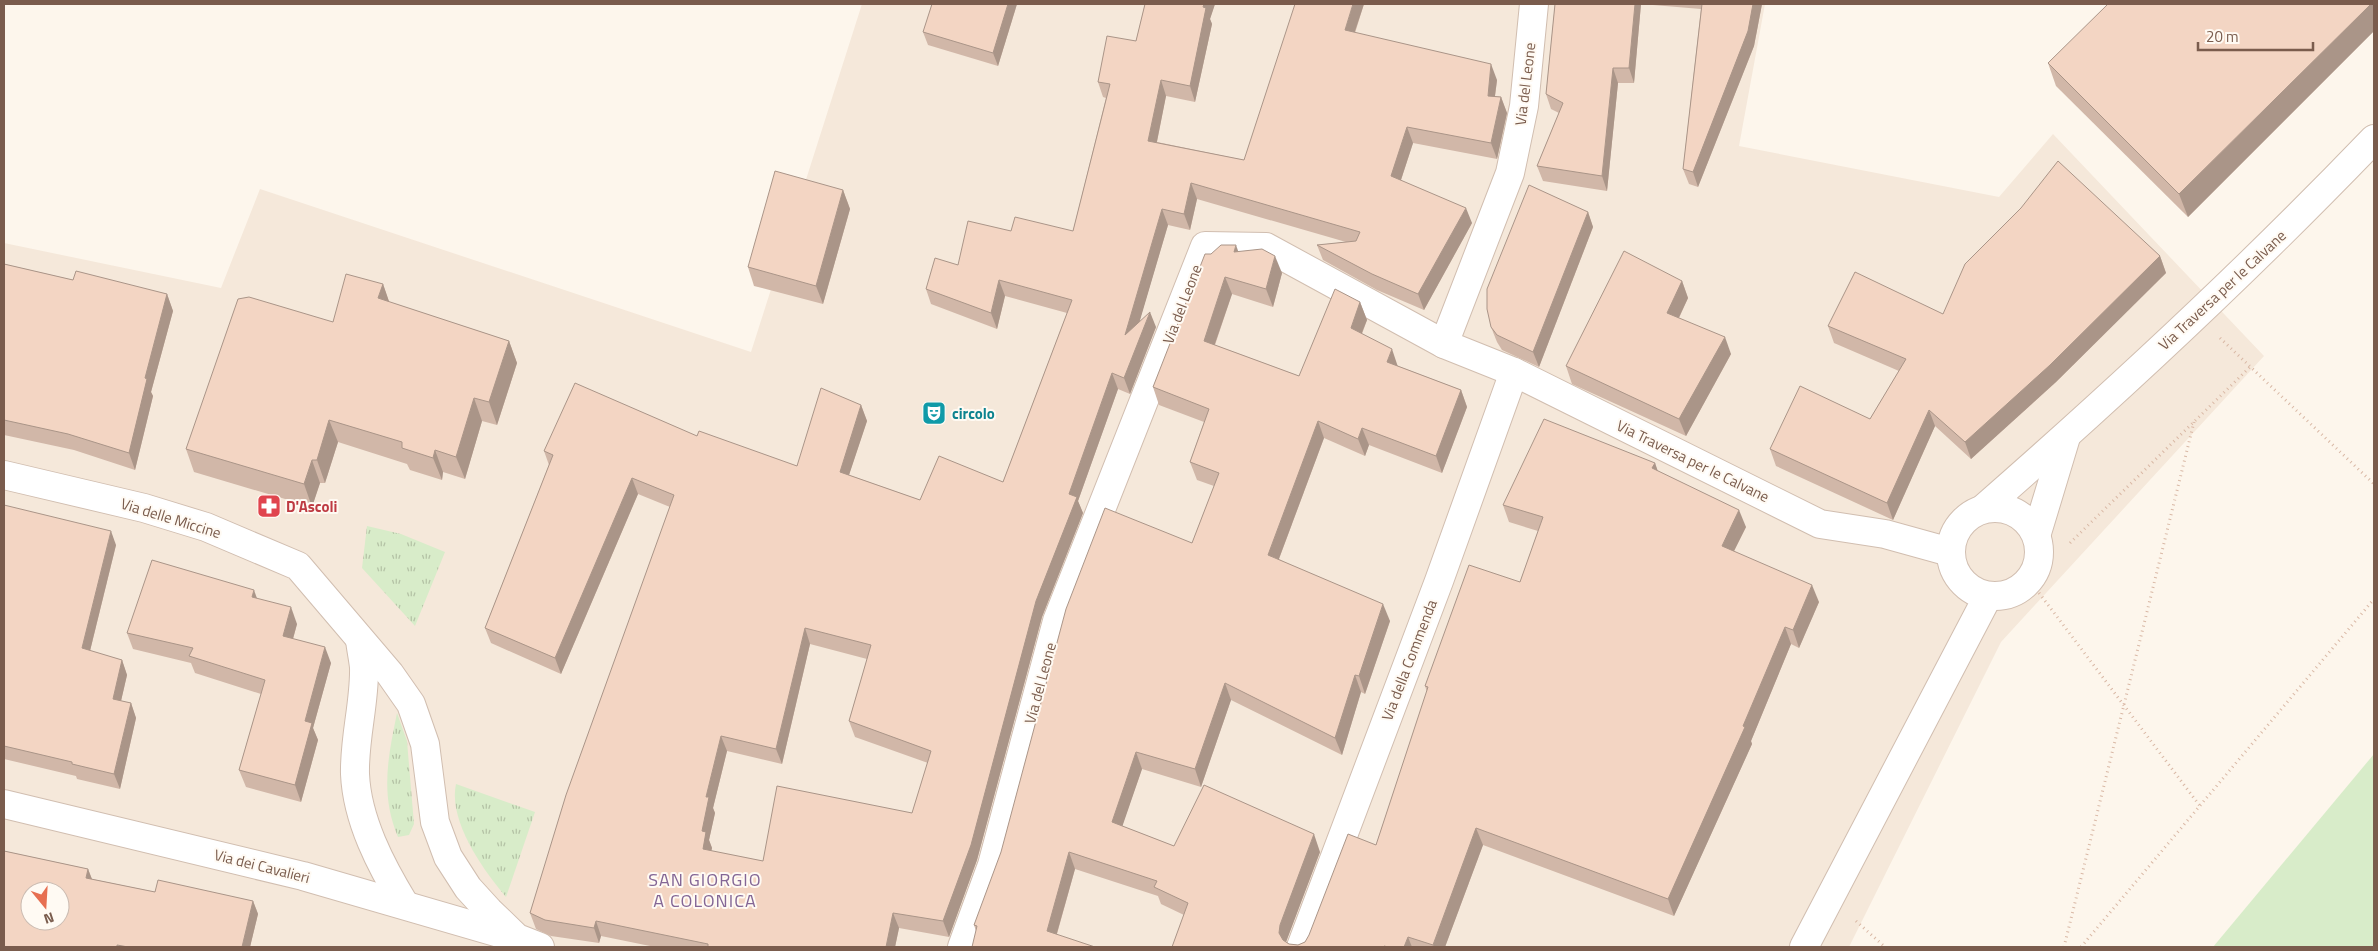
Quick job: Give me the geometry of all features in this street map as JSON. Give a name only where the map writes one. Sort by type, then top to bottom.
[{"type":"street","name":"Via del Leone","points":[[962,947],[992,865],[1057,621],[1205,246],[1266,246],[1444,344],[1510,173],[1524,106],[1534,4]]},
{"type":"street","name":"Via Traversa per le Calvane","points":[[1444,344],[1514,372],[1820,524],[1885,534],[1950,552],[1952,540],[1959,526],[1970,515],[1984,508],[2066,437],[2276,241],[2374,139]]},
{"type":"street","name":"Via della Commenda","points":[[1301,947],[1439,581],[1514,372]]},
{"type":"street","points":[[1950,552],[1953,568],[1962,581],[1974,591],[1988,596],[2011,593],[2033,575],[2040,555],[2037,533],[2066,437]]},
{"type":"street","name":"Via delle Miccine","points":[[4,475],[144,508],[206,526],[298,566],[390,674],[411,704],[425,744],[435,822],[448,857],[468,888],[528,943]]},
{"type":"street","points":[[1984,508],[1998,507],[2013,511],[2028,520],[2037,533]]},
{"type":"street","points":[[1804,947],[1988,596]]},
{"type":"street","points":[[360,640],[364,667],[355,774],[360,808],[386,872],[405,905]]},
{"type":"street","name":"Via dei Cavalieri","points":[[4,804],[303,876],[528,943]]},
{"type":"path","points":[[2195,316],[2374,484]]},
{"type":"path","points":[[2200,806],[2124,705],[2033,575],[2058,556],[2250,367]]},
{"type":"path","points":[[2064,947],[2194,422]]},
{"type":"path","points":[[2081,947],[2374,599]]},
{"type":"shaded area","points":[[862,4],[1765,4],[1739,146],[1999,197],[2053,134],[2264,356],[2001,642],[1849,947],[4,947],[4,243],[221,288],[260,189],[751,352]]},
{"type":"green space","points":[[367,526],[401,534],[445,552],[415,626],[362,568]]},
{"type":"green space","points":[[397,713],[407,741],[414,824],[409,835],[398,837],[392,821],[387,790],[387,775]]},
{"type":"green space","points":[[2374,754],[2374,947],[2213,947]]},
{"type":"green space","points":[[456,784],[535,812],[506,897],[487,873],[462,829],[455,798]]},
{"type":"building","points":[[932,4],[1008,4],[993,53],[923,32]]},
{"type":"building","points":[[1145,4],[1204,4],[1203,7],[1206,8],[1190,86],[1161,80],[1148,141],[1244,160],[1295,4],[1353,4],[1345,30],[1491,64],[1488,96],[1501,97],[1491,143],[1407,127],[1391,176],[1466,208],[1418,294],[1372,274],[1317,245],[1356,241],[1360,232],[1191,183],[1184,214],[1162,209],[1125,335],[1150,312],[1124,378],[1112,373],[1069,494],[1077,497],[1036,601],[971,845],[943,921],[893,913],[886,947],[708,947],[708,944],[596,921],[594,928],[545,920],[530,913],[566,795],[674,495],[632,478],[555,658],[485,628],[553,455],[544,451],[575,383],[697,436],[699,431],[797,466],[821,388],[861,405],[840,472],[920,500],[939,456],[1003,482],[1072,300],[999,280],[991,313],[926,289],[935,258],[958,265],[968,221],[1011,231],[1015,217],[1073,231],[1110,84],[1098,82],[1107,36],[1136,41]],"holes":[[[805,628],[871,645],[849,721],[931,751],[912,813],[777,786],[763,861],[703,849],[706,832],[702,831],[709,797],[706,797],[721,736],[776,749]]]},
{"type":"building","points":[[1555,4],[1635,4],[1629,68],[1613,68],[1602,176],[1537,166],[1563,103],[1546,94]]},
{"type":"building","points":[[1702,4],[1753,4],[1748,31],[1693,172],[1683,169]]},
{"type":"building","points":[[2108,4],[2371,4],[2179,194],[2048,63]]},
{"type":"building","points":[[2058,161],[2160,256],[2050,365],[1965,442],[1929,410],[1887,503],[1770,449],[1800,386],[1870,419],[1906,359],[1828,326],[1855,272],[1943,314],[1965,264],[2021,208]]},
{"type":"building","points":[[775,171],[843,190],[816,286],[748,267]]},
{"type":"building","points":[[1529,185],[1588,212],[1533,352],[1497,335],[1491,327],[1487,309],[1487,289]]},
{"type":"building","points":[[1221,245],[1236,245],[1234,252],[1262,249],[1275,256],[1266,289],[1225,277],[1204,341],[1299,376],[1335,289],[1360,302],[1351,328],[1392,349],[1387,362],[1461,390],[1436,456],[1362,428],[1358,439],[1318,421],[1268,555],[1383,604],[1359,676],[1355,675],[1335,738],[1225,683],[1195,769],[1136,752],[1112,822],[1174,846],[1204,785],[1314,834],[1280,925],[1279,933],[1283,940],[1289,944],[1298,945],[1305,942],[1348,834],[1376,845],[1428,687],[1425,686],[1469,565],[1520,582],[1543,517],[1503,505],[1544,419],[1655,463],[1652,468],[1739,510],[1722,546],[1812,585],[1793,630],[1785,627],[1743,726],[1745,727],[1668,899],[1476,828],[1433,945],[1408,937],[1404,947],[1172,947],[1188,903],[1154,887],[1157,881],[1069,852],[1047,931],[1095,947],[972,947],[977,926],[974,925],[1001,852],[1066,609],[1105,508],[1192,543],[1219,473],[1190,462],[1209,409],[1153,387],[1205,254],[1211,254]]},
{"type":"building","points":[[1624,251],[1682,281],[1667,313],[1725,337],[1679,419],[1566,366]]},
{"type":"building","points":[[4,264],[73,280],[76,271],[167,294],[145,378],[147,379],[129,453],[68,434],[4,420]]},
{"type":"building","points":[[346,274],[383,284],[378,298],[509,341],[489,402],[474,398],[456,457],[435,450],[433,458],[402,448],[402,442],[329,420],[317,460],[312,460],[304,484],[186,449],[238,299],[249,297],[333,322]]},
{"type":"building","points":[[4,505],[111,531],[82,648],[122,660],[113,699],[131,703],[114,774],[4,746]]},
{"type":"building","points":[[152,560],[254,590],[252,597],[291,607],[283,636],[325,647],[305,721],[312,723],[295,785],[239,770],[265,680],[189,656],[193,648],[127,633]]},
{"type":"building","points":[[4,851],[88,869],[86,878],[155,892],[158,880],[253,901],[242,947],[128,947],[117,945],[117,947],[4,947]]},
{"type":"place","name":"circolo","points":[[934,413]]},
{"type":"place","name":"D'Ascoli","points":[[269,506]]},
{"type":"district","name":"SAN GIORGIO A COLONICA","points":[[705,890]]}]
